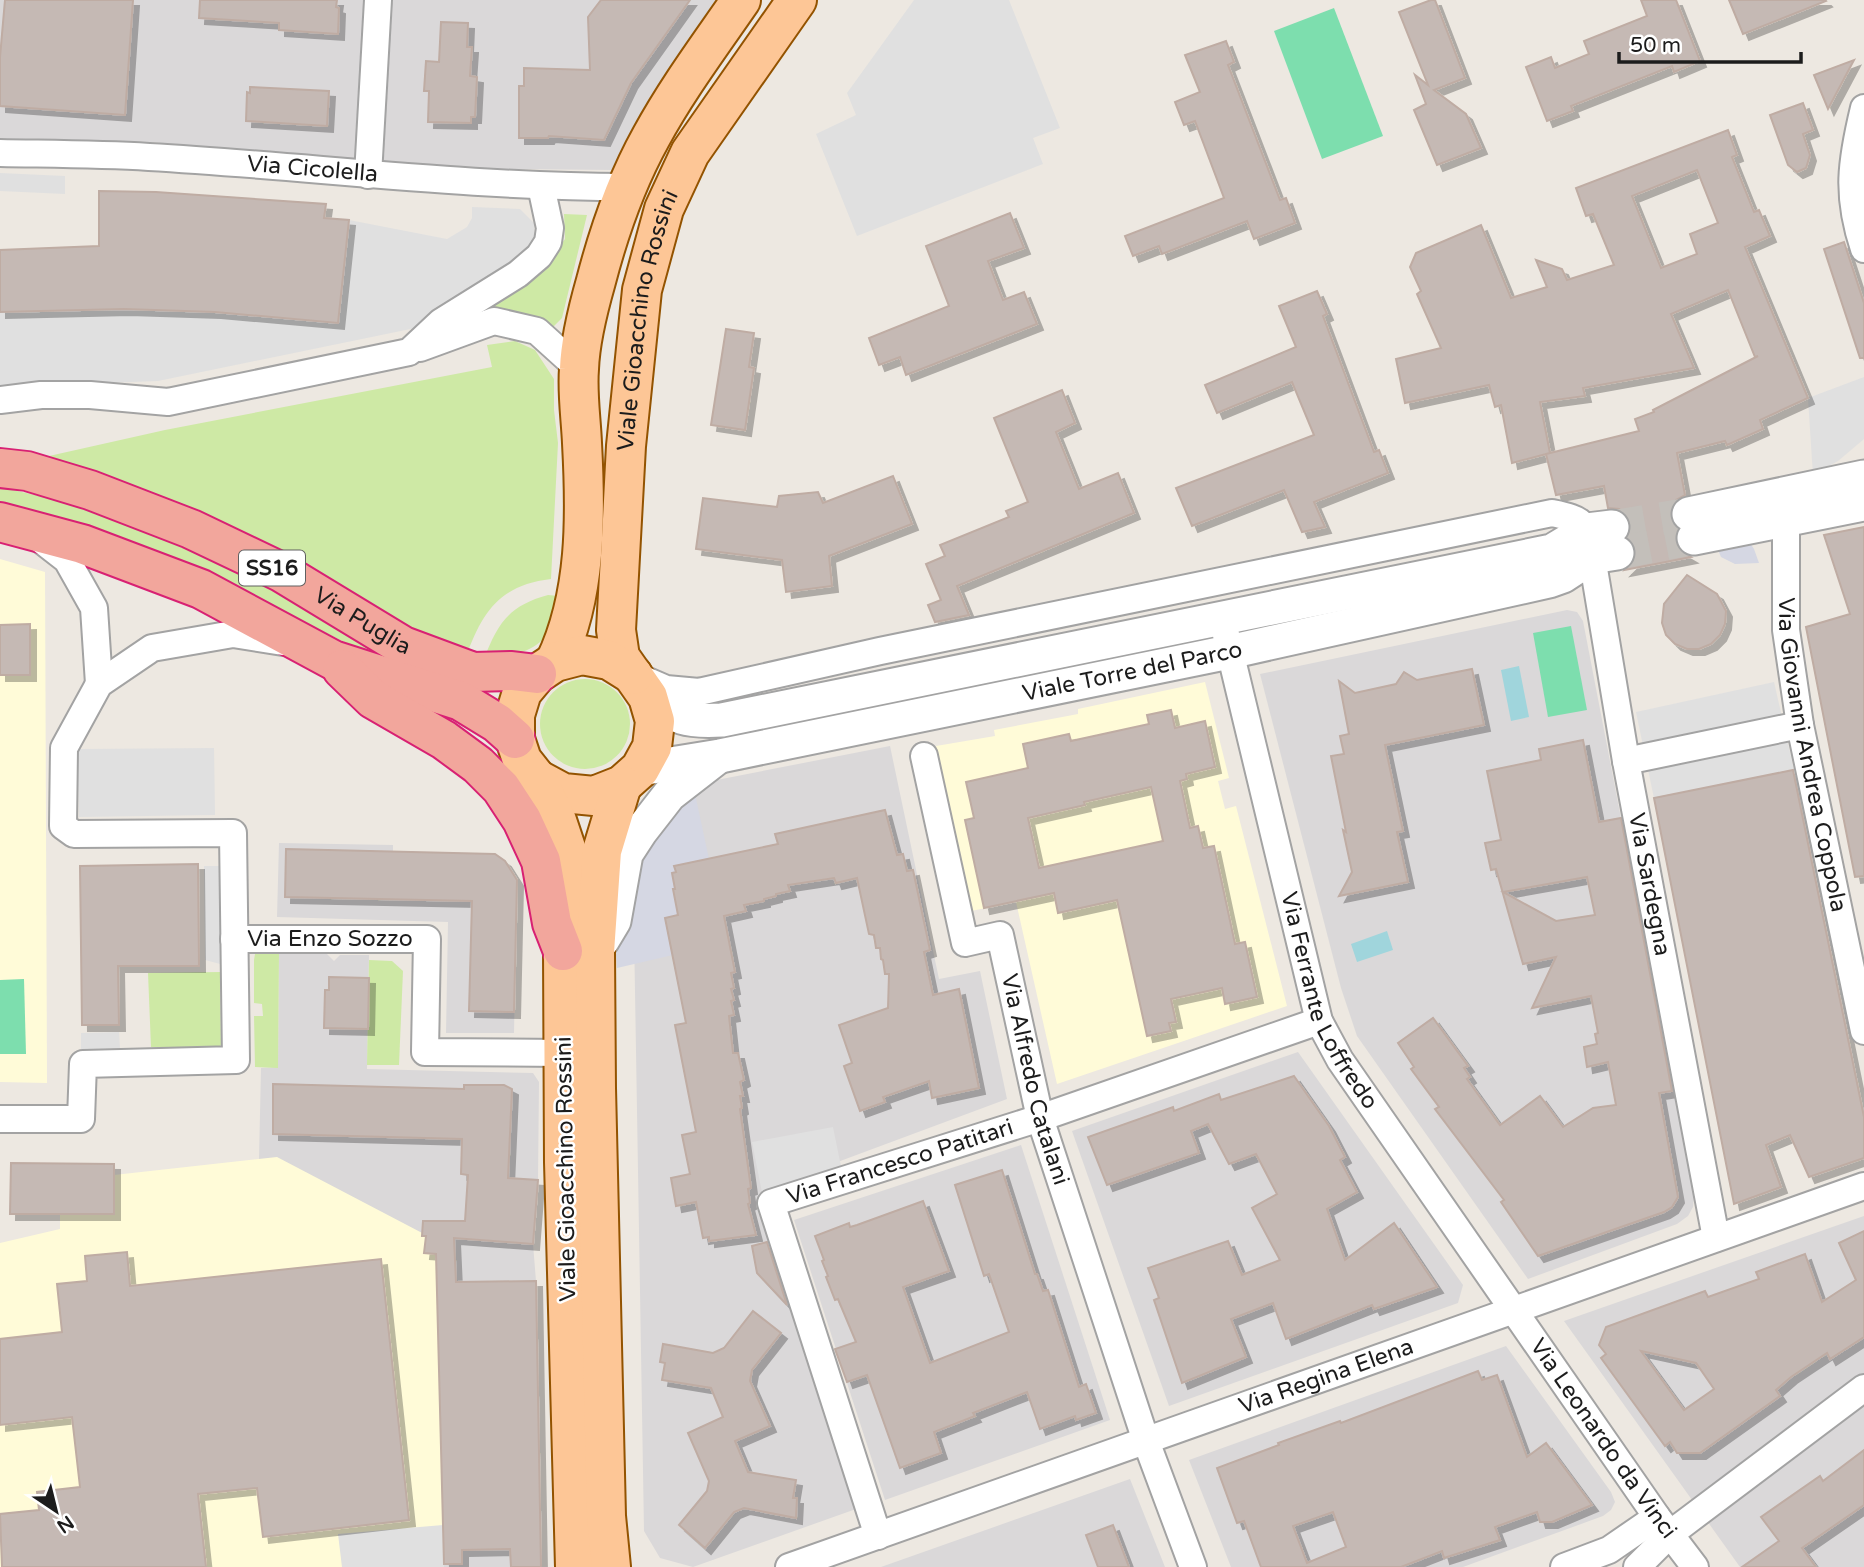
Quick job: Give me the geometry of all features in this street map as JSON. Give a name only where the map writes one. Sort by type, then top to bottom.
[{"type":"highway","name":"Via Puglia","points":[[9,466],[90,490],[191,529],[281,572],[403,646],[472,673],[546,668]]},
{"type":"highway","name":"Via Puglia","points":[[13,525],[82,544],[201,589],[318,652],[461,701],[497,723],[515,738]]},
{"type":"highway","name":"SS16","points":[[318,652],[373,699],[444,740],[478,765],[501,788],[523,820],[541,861],[552,923],[579,952]]},
{"type":"main road","name":"Viale Gioacchino Rossini","points":[[611,1567],[606,1516],[596,1116],[579,952],[569,900],[568,854],[557,821],[537,779],[522,760],[515,738],[515,715],[522,692],[546,668],[565,640],[579,589],[584,485],[579,369],[590,302],[605,246],[626,187],[651,137],[741,0]]},
{"type":"main road","name":"Viale Gioacchino Rossini","points":[[575,1567],[566,1270],[564,1053],[579,952],[602,851],[631,777],[652,747],[655,721],[640,686],[620,657],[616,629],[626,446],[642,290],[664,209],[690,152],[797,0]]},
{"type":"main road","points":[[546,668],[582,656],[609,660],[640,686]]},
{"type":"main road","points":[[537,779],[563,793],[594,796],[631,777]]},
{"type":"street","points":[[368,175],[378,0]]},
{"type":"street","points":[[1864,108],[1852,174],[1852,206],[1864,248]]},
{"type":"street","name":"Via Cicolella","points":[[0,153],[148,157],[541,186],[626,187]]},
{"type":"street","points":[[409,352],[441,322],[518,274],[539,256],[548,242],[550,228],[541,186]]},
{"type":"street","points":[[0,400],[90,395],[168,402],[409,352],[495,321],[537,331],[579,369]]},
{"type":"street","points":[[1812,487],[1844,472],[1864,458]]},
{"type":"street","points":[[1864,477],[1812,487],[1691,526],[1786,519],[1864,504]]},
{"type":"street","points":[[640,686],[699,692],[880,651],[1552,513],[1576,518],[1602,542]]},
{"type":"street","name":"Via Giovanni Andrea Coppola","points":[[1786,519],[1786,630],[1800,725],[1864,1031]]},
{"type":"street","points":[[13,525],[67,560],[94,608],[99,684]]},
{"type":"street","name":"Viale Torre del Parco","points":[[640,686],[670,713],[694,722],[722,720],[1552,551],[1577,538],[1602,542]]},
{"type":"street","name":"Viale Torre del Parco","points":[[631,777],[720,756],[1229,652],[1549,581],[1563,576],[1602,542]]},
{"type":"street","name":"Via Sardegna","points":[[1602,542],[1626,761],[1716,1238]]},
{"type":"street","name":"Via Ferrante Loffredo","points":[[1222,618],[1319,1021],[1340,1060],[1514,1310]]},
{"type":"street","points":[[0,1119],[81,1119],[83,1064],[236,1060],[233,833],[74,834],[63,826],[64,748],[99,684],[152,649],[233,634],[318,652]]},
{"type":"street","points":[[1626,761],[1800,725]]},
{"type":"street","points":[[579,952],[614,921],[626,855],[640,831],[669,795],[720,756]]},
{"type":"street","name":"Via Alfredo Catalani","points":[[924,756],[965,943],[1000,935],[1040,1118],[1146,1441],[1193,1567]]},
{"type":"street","name":"Via Enzo Sozzo","points":[[234,939],[427,939],[425,1052],[564,1053]]},
{"type":"street","name":"Via Francesco Patitari","points":[[877,1536],[771,1203],[1040,1118],[1319,1021]]},
{"type":"street","name":"Via Regina Elena","points":[[789,1567],[1864,1186]]},
{"type":"street","name":"Via Leonardo da Vinci","points":[[1514,1310],[1695,1567]]},
{"type":"street","points":[[1564,1567],[1664,1526],[1864,1388]]},
{"type":"street","points":[[1637,1567],[1664,1526]]},
{"type":"shaded area","points":[[0,0],[726,0],[615,170],[384,168],[153,142],[0,140]]},
{"type":"shaded area","points":[[914,0],[1009,0],[1060,128],[1033,138],[1043,164],[857,236],[816,134],[856,115],[847,93]]},
{"type":"shaded area","points":[[0,173],[65,176],[65,194],[0,191]]},
{"type":"shaded area","points":[[472,207],[520,209],[534,223],[535,239],[527,252],[425,326],[158,381],[0,387],[0,312],[124,309],[215,312],[337,323],[349,220],[447,239],[467,227],[472,218]]},
{"type":"shaded area","points":[[1864,377],[1864,439],[1838,461],[1813,475],[1808,398]]},
{"type":"shaded area","points":[[1748,540],[1759,563],[1735,564],[1721,557],[1716,545]]},
{"type":"shaded area","points":[[0,559],[45,572],[47,1083],[0,1082]]},
{"type":"shaded area","points":[[1567,610],[1577,612],[1583,621],[1694,1197],[1688,1216],[1677,1224],[1528,1279],[1357,1036],[1341,988],[1260,674]]},
{"type":"shaded area","points":[[1205,682],[1229,778],[1218,781],[1225,809],[1236,806],[1287,1006],[1057,1084],[1016,902],[971,911],[936,746],[995,736],[994,730],[1078,714],[1078,709]]},
{"type":"shaded area","points":[[1774,682],[1794,770],[1654,798],[1636,712]]},
{"type":"shaded area","points":[[890,746],[939,979],[980,971],[1007,1099],[773,1186],[856,1509],[693,1567],[660,1558],[644,1531],[633,871],[686,786]]},
{"type":"shaded area","points":[[214,748],[215,815],[79,817],[77,749]]},
{"type":"shaded area","points":[[683,792],[695,794],[709,859],[674,866],[676,872],[672,873],[673,890],[678,915],[665,918],[673,955],[617,968],[616,954],[623,933],[630,870]]},
{"type":"shaded area","points":[[279,843],[393,845],[393,852],[500,857],[505,861],[517,880],[514,1033],[446,1033],[448,922],[277,917]]},
{"type":"shaded area","points":[[204,866],[224,866],[224,965],[205,960]]},
{"type":"shaded area","points":[[279,953],[327,954],[334,961],[340,955],[369,955],[367,1069],[533,1073],[539,1082],[538,1180],[533,1244],[541,1567],[444,1567],[436,1254],[424,1253],[277,1158],[259,1160],[261,1068],[278,1067]]},
{"type":"shaded area","points":[[119,1032],[120,1049],[81,1049],[81,1033]]},
{"type":"shaded area","points":[[1298,1052],[1463,1285],[1458,1303],[1169,1406],[1072,1131]]},
{"type":"shaded area","points":[[833,1127],[843,1176],[764,1203],[752,1142]]},
{"type":"shaded area","points":[[1021,1145],[1110,1420],[885,1500],[794,1220]]},
{"type":"shaded area","points":[[277,1157],[426,1235],[425,1253],[436,1254],[444,1567],[0,1567],[0,1243],[60,1229],[60,1214],[114,1214],[114,1175]]},
{"type":"shaded area","points":[[1864,1216],[1864,1567],[1740,1567],[1564,1321]]},
{"type":"shaded area","points":[[1506,1346],[1611,1492],[1615,1502],[1611,1510],[1603,1516],[1463,1567],[1231,1567],[1189,1460]]},
{"type":"shaded area","points":[[1130,1479],[1165,1567],[881,1567]]},
{"type":"shaded area","points":[[443,1525],[444,1567],[342,1567],[338,1534]]},
{"type":"green space","points":[[1334,8],[1383,136],[1322,159],[1274,31]]},
{"type":"green space","points":[[564,214],[587,215],[562,318],[550,330],[457,327],[553,255],[565,239]]},
{"type":"green space","points":[[515,341],[535,350],[554,379],[558,443],[551,579],[518,587],[495,603],[479,627],[466,657],[402,634],[260,543],[172,501],[49,456],[165,430],[492,367],[487,345]]},
{"type":"green space","points":[[0,487],[96,509],[211,551],[425,668],[358,649],[255,597],[82,526],[0,501]]},
{"type":"green space","points":[[548,595],[559,596],[554,621],[546,637],[521,652],[483,661],[506,618],[523,605]]},
{"type":"green space","points":[[1571,626],[1587,710],[1548,717],[1533,633]]},
{"type":"green space","points":[[576,679],[594,679],[610,686],[623,699],[630,715],[630,733],[623,749],[610,762],[594,769],[576,769],[560,762],[547,749],[540,733],[540,715],[547,699],[560,686]]},
{"type":"green space","points":[[279,953],[278,1068],[255,1067],[254,1016],[263,1016],[262,1004],[254,1003],[254,960],[255,954]]},
{"type":"green space","points":[[369,960],[392,961],[403,971],[399,1065],[367,1065]]},
{"type":"green space","points":[[220,972],[221,1045],[217,1049],[151,1047],[148,973]]},
{"type":"green space","points":[[24,979],[26,1054],[0,1054],[0,980]]},
{"type":"water","points":[[1519,666],[1529,717],[1511,721],[1501,670]]},
{"type":"water","points":[[1387,931],[1393,950],[1357,962],[1351,944]]},
{"type":"building","points":[[5,0],[133,0],[125,115],[0,106],[0,57]]},
{"type":"building","points":[[200,0],[337,0],[338,34],[279,30],[279,23],[199,18]]},
{"type":"building","points":[[601,0],[690,0],[631,83],[604,140],[549,136],[519,138],[519,86],[524,86],[524,68],[590,70],[588,17]]},
{"type":"building","points":[[1435,0],[1465,78],[1434,90],[1466,114],[1481,148],[1437,165],[1414,110],[1426,104],[1415,75],[1428,85],[1399,12]]},
{"type":"building","points":[[1641,0],[1676,0],[1700,61],[1674,72],[1672,66],[1571,106],[1573,111],[1547,121],[1526,67],[1551,57],[1555,68],[1589,54],[1584,41],[1647,16]]},
{"type":"building","points":[[1729,0],[1825,0],[1826,1],[1743,34]]},
{"type":"building","points":[[441,22],[468,23],[467,47],[472,47],[470,76],[477,77],[475,117],[471,117],[471,123],[428,122],[429,91],[424,91],[426,61],[439,62]]},
{"type":"building","points":[[1226,41],[1234,62],[1228,65],[1280,200],[1286,198],[1295,223],[1254,239],[1247,221],[1162,254],[1159,246],[1133,256],[1125,236],[1224,198],[1195,121],[1184,125],[1175,102],[1200,92],[1185,55]]},
{"type":"building","points":[[1854,60],[1828,109],[1814,75]]},
{"type":"building","points":[[250,87],[329,91],[327,126],[246,121],[247,92],[250,93]]},
{"type":"building","points":[[1803,103],[1813,130],[1803,134],[1810,155],[1806,168],[1797,172],[1788,165],[1770,115]]},
{"type":"building","points":[[1728,130],[1737,155],[1732,157],[1754,212],[1759,210],[1770,236],[1745,247],[1808,398],[1760,420],[1763,429],[1727,445],[1725,441],[1677,453],[1685,495],[1671,507],[1670,517],[1678,529],[1675,541],[1679,550],[1691,557],[1625,570],[1635,560],[1636,551],[1632,541],[1627,538],[1631,525],[1628,516],[1619,509],[1608,508],[1604,486],[1556,495],[1546,454],[1512,463],[1501,405],[1495,407],[1489,385],[1405,403],[1396,359],[1441,348],[1417,294],[1421,291],[1410,267],[1416,253],[1481,225],[1511,298],[1547,287],[1536,260],[1562,269],[1567,280],[1614,265],[1593,214],[1586,216],[1576,188]],"holes":[[[1697,170],[1718,223],[1690,234],[1697,254],[1661,268],[1632,196]],[[1728,290],[1755,357],[1758,356],[1653,410],[1654,412],[1635,419],[1639,431],[1550,453],[1540,402],[1585,396],[1583,388],[1694,368],[1671,314]]]},
{"type":"building","points":[[99,191],[156,192],[326,204],[324,218],[349,220],[338,323],[215,312],[124,309],[0,312],[0,250],[99,246]]},
{"type":"building","points":[[1010,213],[1024,248],[988,261],[1003,300],[1024,292],[1037,324],[906,375],[900,357],[879,365],[869,338],[949,306],[926,246]]},
{"type":"building","points":[[1844,242],[1864,303],[1864,358],[1860,358],[1824,249]]},
{"type":"building","points":[[1317,291],[1327,314],[1323,316],[1374,452],[1379,450],[1388,473],[1314,502],[1325,527],[1302,532],[1284,490],[1192,526],[1176,488],[1314,435],[1292,382],[1217,413],[1205,385],[1296,347],[1279,306]]},
{"type":"building","points":[[726,329],[754,333],[749,367],[754,368],[745,430],[711,425]]},
{"type":"building","points":[[1062,390],[1075,423],[1056,432],[1079,489],[1118,473],[1134,513],[957,586],[969,615],[935,622],[928,605],[941,600],[926,564],[945,556],[940,545],[1009,517],[1006,511],[1028,502],[994,418]]},
{"type":"building","points":[[893,476],[912,524],[829,556],[832,586],[786,592],[782,560],[696,549],[703,498],[777,507],[779,496],[818,492],[823,503]]},
{"type":"building","points":[[1864,527],[1864,876],[1855,877],[1806,627],[1850,614],[1824,535]]},
{"type":"building","points":[[1687,575],[1717,594],[1726,611],[1725,624],[1720,635],[1711,644],[1699,649],[1687,649],[1675,644],[1666,635],[1662,623],[1664,604]]},
{"type":"building","points":[[30,624],[30,675],[0,675],[0,625]]},
{"type":"building","points":[[1472,669],[1484,725],[1385,745],[1403,831],[1397,832],[1408,882],[1339,896],[1352,872],[1331,756],[1344,754],[1340,736],[1349,734],[1339,681],[1355,693],[1396,684],[1404,672],[1417,680]]},
{"type":"building","points":[[1171,710],[1175,728],[1205,721],[1215,767],[1186,774],[1187,779],[1180,781],[1190,828],[1198,826],[1203,848],[1214,846],[1235,944],[1245,942],[1257,997],[1225,1004],[1222,988],[1171,999],[1176,1022],[1169,1023],[1171,1031],[1147,1036],[1117,900],[1058,913],[1054,893],[984,908],[965,820],[974,818],[966,782],[1028,768],[1023,744],[1069,734],[1071,741],[1149,724],[1147,715]],"holes":[[[1151,787],[1163,841],[1039,868],[1028,818]]]},
{"type":"building","points":[[1583,740],[1599,822],[1621,818],[1672,1091],[1659,1093],[1678,1197],[1672,1207],[1664,1212],[1538,1256],[1501,1202],[1504,1200],[1435,1109],[1439,1107],[1411,1069],[1414,1067],[1398,1043],[1433,1018],[1468,1066],[1464,1068],[1470,1077],[1467,1079],[1500,1125],[1540,1096],[1563,1127],[1593,1108],[1616,1105],[1608,1062],[1587,1067],[1584,1047],[1597,1044],[1595,1034],[1598,1033],[1591,996],[1532,1008],[1556,957],[1523,964],[1496,869],[1491,870],[1485,843],[1501,840],[1487,771],[1541,760],[1539,749]],"holes":[[[1587,877],[1595,915],[1556,921],[1503,892]]]},
{"type":"building","points":[[1793,770],[1864,1117],[1864,1158],[1809,1177],[1790,1135],[1766,1145],[1781,1187],[1734,1204],[1654,798]]},
{"type":"building","points":[[885,810],[897,855],[903,854],[907,871],[913,870],[930,950],[924,952],[933,995],[959,989],[979,1088],[932,1098],[929,1081],[883,1097],[885,1102],[860,1111],[844,1066],[852,1063],[839,1025],[888,1008],[889,974],[885,974],[880,948],[876,948],[874,935],[869,934],[857,878],[836,883],[834,878],[788,885],[790,891],[744,905],[746,911],[724,916],[735,972],[731,973],[734,1015],[729,1016],[733,1053],[738,1053],[744,1080],[740,1082],[743,1096],[740,1096],[740,1109],[751,1188],[748,1189],[748,1204],[756,1235],[709,1241],[709,1237],[703,1238],[696,1202],[676,1206],[671,1178],[690,1174],[682,1135],[696,1132],[675,1025],[686,1023],[665,918],[678,915],[673,889],[672,873],[676,872],[674,866],[778,844],[775,834]]},
{"type":"building","points":[[286,849],[495,854],[505,861],[517,880],[514,1012],[469,1011],[472,901],[285,897]]},
{"type":"building","points":[[198,864],[199,966],[118,966],[119,1025],[82,1025],[80,866]]},
{"type":"building","points":[[329,977],[369,978],[368,1029],[324,1028],[325,990],[329,990]]},
{"type":"building","points":[[1294,1076],[1329,1126],[1345,1157],[1340,1160],[1357,1192],[1327,1209],[1345,1260],[1394,1223],[1437,1287],[1374,1309],[1372,1305],[1286,1339],[1273,1303],[1231,1319],[1246,1357],[1182,1383],[1154,1300],[1159,1298],[1148,1268],[1228,1241],[1242,1275],[1280,1260],[1252,1208],[1277,1194],[1256,1154],[1229,1164],[1208,1124],[1191,1131],[1199,1153],[1107,1185],[1088,1137],[1173,1107],[1174,1111],[1219,1094],[1221,1100]]},
{"type":"building","points":[[273,1084],[464,1089],[464,1085],[504,1085],[512,1089],[508,1178],[538,1180],[533,1244],[454,1238],[456,1282],[536,1281],[541,1567],[511,1567],[510,1549],[462,1550],[462,1564],[444,1564],[436,1254],[424,1253],[426,1236],[422,1236],[423,1221],[465,1221],[468,1175],[461,1174],[462,1139],[273,1134]]},
{"type":"building","points":[[11,1163],[114,1164],[114,1214],[10,1214]]},
{"type":"building","points":[[1002,1170],[1035,1274],[1043,1291],[1048,1290],[1079,1387],[1086,1384],[1096,1413],[1076,1420],[1075,1416],[1040,1429],[1027,1392],[934,1432],[941,1453],[900,1468],[867,1375],[847,1382],[835,1349],[856,1342],[826,1277],[828,1276],[822,1261],[824,1260],[815,1236],[849,1223],[850,1227],[857,1225],[923,1201],[949,1271],[903,1287],[930,1363],[1009,1332],[989,1274],[984,1276],[955,1185]]},
{"type":"building","points":[[1864,1231],[1864,1337],[1830,1359],[1827,1353],[1791,1377],[1776,1390],[1780,1396],[1700,1453],[1677,1453],[1670,1442],[1665,1446],[1601,1358],[1606,1354],[1599,1345],[1606,1327],[1705,1291],[1708,1297],[1759,1279],[1756,1272],[1805,1254],[1822,1302],[1856,1280],[1839,1243]],"holes":[[[1641,1351],[1696,1363],[1714,1389],[1684,1410]]]},
{"type":"building","points":[[767,1242],[787,1305],[757,1273],[752,1246]]},
{"type":"building","points":[[127,1252],[130,1286],[381,1259],[409,1520],[263,1537],[257,1488],[198,1494],[206,1567],[2,1567],[0,1514],[39,1510],[37,1492],[80,1487],[72,1417],[0,1425],[0,1339],[62,1332],[57,1284],[87,1281],[85,1256]]},
{"type":"building","points":[[753,1311],[781,1333],[752,1370],[750,1381],[770,1426],[735,1441],[748,1472],[796,1480],[793,1498],[797,1498],[796,1518],[744,1508],[734,1512],[705,1548],[679,1525],[707,1491],[709,1481],[688,1433],[723,1417],[711,1388],[662,1380],[665,1363],[660,1362],[663,1344],[713,1353],[724,1348]]},
{"type":"building","points":[[1478,1371],[1482,1380],[1497,1375],[1527,1457],[1546,1443],[1592,1505],[1552,1522],[1540,1522],[1537,1512],[1495,1527],[1500,1540],[1444,1558],[1442,1551],[1401,1567],[1261,1567],[1244,1521],[1237,1523],[1217,1468],[1279,1445],[1278,1443],[1340,1421],[1341,1423]],"holes":[[[1333,1512],[1346,1547],[1307,1563],[1293,1526]]]},
{"type":"building","points":[[1864,1450],[1864,1505],[1802,1548],[1816,1567],[1742,1567],[1779,1541],[1761,1517],[1820,1476],[1823,1481]]},
{"type":"building","points":[[1113,1525],[1129,1567],[1098,1567],[1086,1535]]},
{"type":"tunnel","points":[[1612,527],[1689,514]]},
{"type":"tunnel","points":[[1617,553],[1694,538]]}]
